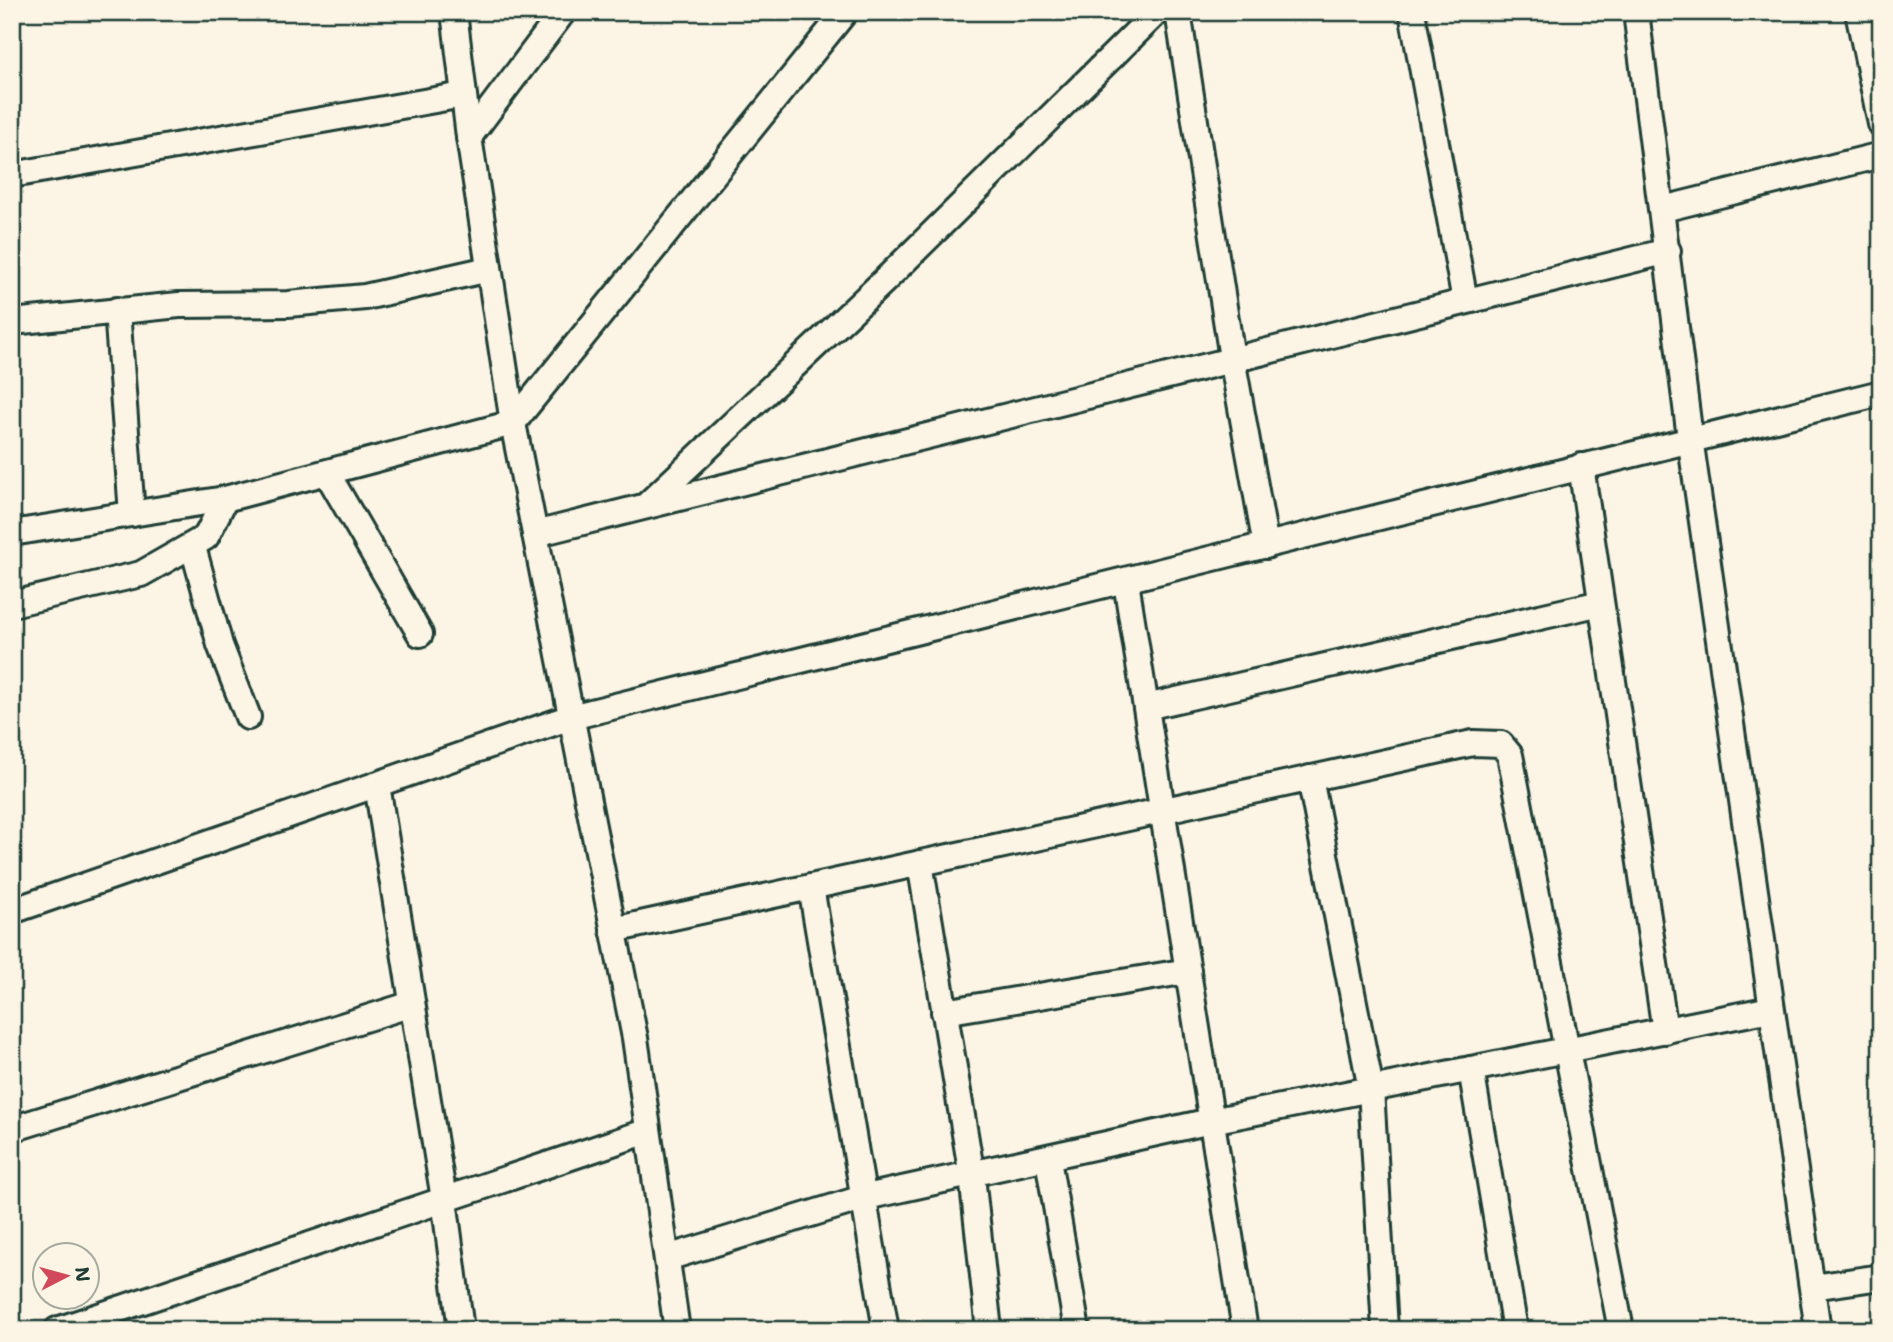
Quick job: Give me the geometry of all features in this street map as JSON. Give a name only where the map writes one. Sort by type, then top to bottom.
[{"type":"street","points":[[454,12],[469,137],[513,423],[635,1038],[677,1330]]},
{"type":"street","points":[[469,137],[564,12]]},
{"type":"street","points":[[13,531],[225,499],[513,423],[845,12]]},
{"type":"street","points":[[646,506],[884,281],[1157,12]]},
{"type":"street","points":[[1178,12],[1266,546]]},
{"type":"street","points":[[1412,12],[1465,301]]},
{"type":"street","points":[[1636,12],[1690,438],[1818,1330]]},
{"type":"street","points":[[1858,12],[1881,124]]},
{"type":"street","points":[[12,174],[463,95]]},
{"type":"street","points":[[1663,209],[1881,155]]},
{"type":"street","points":[[535,534],[1668,251]]},
{"type":"street","points":[[12,322],[179,305],[288,304],[365,297],[489,269]]},
{"type":"street","points":[[117,310],[132,514]]},
{"type":"street","points":[[12,911],[571,717],[1126,582],[1690,438],[1881,393]]},
{"type":"street","points":[[1581,466],[1665,1031]]},
{"type":"street","points":[[327,472],[420,634]]},
{"type":"street","points":[[12,604],[141,574],[206,537],[225,499]]},
{"type":"street","points":[[192,547],[220,645],[248,717]]},
{"type":"street","points":[[1126,582],[1245,1330]]},
{"type":"street","points":[[1146,707],[1601,603]]},
{"type":"street","points":[[613,930],[1473,743],[1501,744],[1510,755],[1617,1329]]},
{"type":"street","points":[[1310,778],[1371,1089],[1385,1330]]},
{"type":"street","points":[[377,785],[444,1199],[461,1330]]},
{"type":"street","points":[[920,863],[972,1176],[989,1330]]},
{"type":"street","points":[[811,887],[866,1197],[886,1330]]},
{"type":"street","points":[[944,1012],[1188,971]]},
{"type":"street","points":[[12,1129],[412,1004]]},
{"type":"street","points":[[667,1258],[866,1197],[972,1176],[1212,1121],[1771,1009]]},
{"type":"street","points":[[1471,1069],[1515,1330]]},
{"type":"street","points":[[57,1330],[648,1131]]},
{"type":"street","points":[[1048,1159],[1077,1330]]},
{"type":"street","points":[[1813,1287],[1881,1277]]}]
